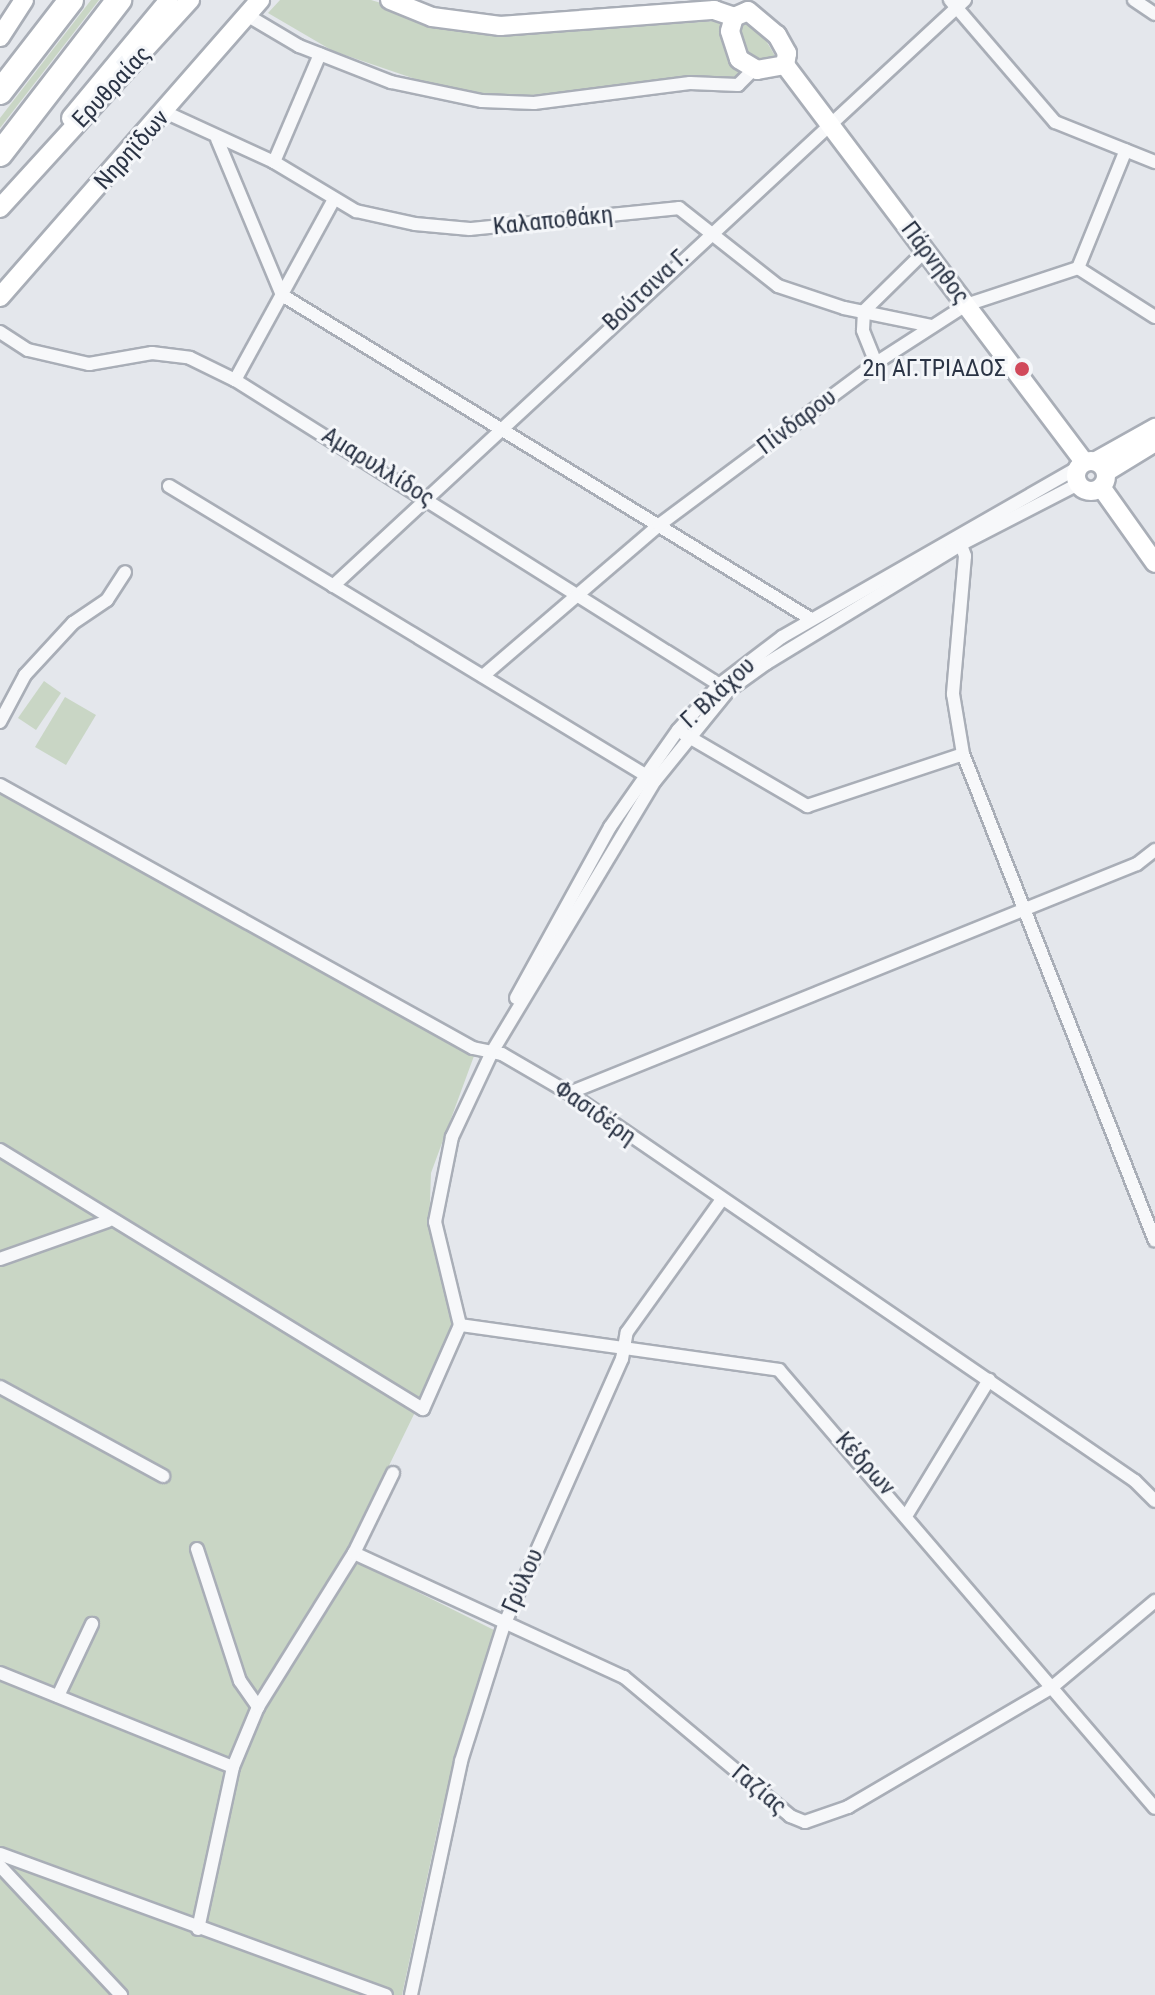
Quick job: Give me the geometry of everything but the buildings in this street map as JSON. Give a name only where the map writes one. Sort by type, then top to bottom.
[{"type":"highway","points":[[0,92],[71,0]]},
{"type":"highway","points":[[0,154],[112,9]]},
{"type":"street","points":[[0,37],[24,0]]},
{"type":"street","name":"Ερυθραίας","points":[[0,208],[169,0]]},
{"type":"street","name":"Ερυθραίας","points":[[31,171],[190,0]]},
{"type":"street","name":"Νηρηϊδων","points":[[0,297],[167,113],[245,14],[260,0]]},
{"type":"street","points":[[390,0],[432,17],[500,26],[744,9],[735,53],[754,69]]},
{"type":"street","points":[[1134,0],[1155,14]]},
{"type":"street","points":[[957,3],[1055,122],[1155,162]]},
{"type":"street","name":"Βούτσινα Γ.","points":[[333,586],[710,232],[831,125],[957,3]]},
{"type":"street","name":"Πάρνηθος","points":[[744,9],[777,35],[787,53],[785,65],[926,250],[1155,563]]},
{"type":"street","points":[[245,14],[320,54],[415,89],[523,103],[690,83],[738,85],[754,69],[785,65]]},
{"type":"street","points":[[274,162],[320,54]]},
{"type":"street","name":"Καλαποθάκη","points":[[167,113],[217,139],[274,162],[333,201],[379,217],[470,229],[679,208],[778,286],[864,311],[932,326]]},
{"type":"street","points":[[217,139],[282,295],[811,619]]},
{"type":"street","points":[[1126,150],[1078,268],[1155,317]]},
{"type":"street","points":[[235,380],[333,201]]},
{"type":"street","points":[[876,363],[863,330],[864,311],[926,250]]},
{"type":"street","name":"Πίνδαρου","points":[[483,676],[659,525],[876,363],[966,305],[1078,268]]},
{"type":"street","name":"Αμαρυλλίδος","points":[[0,332],[28,350],[89,364],[152,353],[190,358],[235,380],[429,498],[724,688]]},
{"type":"street","points":[[1090,472],[1155,428]]},
{"type":"street","points":[[1090,472],[1155,442]]},
{"type":"street","name":"Γ. Βλάχου","points":[[651,778],[678,730],[724,688],[811,619],[1090,472]]},
{"type":"street","points":[[169,486],[651,778]]},
{"type":"street","points":[[958,539],[953,685],[963,754],[1155,1241]]},
{"type":"street","name":"Γ. Βλάχου","points":[[460,1325],[435,1204],[452,1137],[492,1052],[610,827],[690,738],[724,688],[958,539]]},
{"type":"street","points":[[0,722],[25,675],[73,623],[107,600],[125,572]]},
{"type":"street","points":[[678,730],[807,806],[963,754]]},
{"type":"street","name":"Φασιδέρη","points":[[0,785],[446,1033],[492,1052],[569,1093],[720,1202],[989,1380],[1155,1501]]},
{"type":"street","points":[[569,1093],[1137,864],[1155,850]]},
{"type":"street","points":[[0,1150],[108,1221],[423,1409],[460,1325]]},
{"type":"street","name":"Γρύλου","points":[[411,1995],[461,1761],[504,1625],[625,1348],[633,1323],[720,1202]]},
{"type":"street","points":[[0,1259],[108,1221]]},
{"type":"street","name":"Κέδρων","points":[[460,1325],[774,1367],[908,1513],[1051,1688],[1155,1806]]},
{"type":"street","points":[[908,1513],[989,1380]]},
{"type":"street","points":[[0,1387],[163,1476]]},
{"type":"street","points":[[198,1929],[233,1767],[258,1707],[354,1553],[393,1473]]},
{"type":"street","points":[[197,1549],[240,1681],[258,1707]]},
{"type":"street","name":"Γαζίας","points":[[354,1553],[504,1625],[624,1677],[798,1821],[848,1807],[1051,1688],[1155,1601]]},
{"type":"street","points":[[58,1696],[92,1624]]},
{"type":"street","points":[[0,1673],[233,1767]]},
{"type":"street","points":[[0,1854],[198,1929],[386,1995]]},
{"type":"street","points":[[0,1866],[121,1995]]},
{"type":"green space","points":[[91,0],[99,0],[0,128],[0,118]]},
{"type":"green space","points":[[280,0],[371,0],[471,30],[532,34],[715,21],[726,28],[726,53],[745,69],[734,78],[496,98],[427,83],[333,51],[268,13]]},
{"type":"green space","points":[[740,21],[758,27],[778,61],[751,61],[741,51]]},
{"type":"green space","points":[[44,681],[61,693],[36,730],[18,718]]},
{"type":"green space","points":[[65,697],[96,715],[66,765],[35,747]]},
{"type":"green space","points":[[0,793],[474,1056],[431,1173],[429,1229],[455,1330],[345,1556],[494,1630],[440,1818],[402,1995],[0,1995]]},
{"type":"place","name":"2η ΑΓ.ΤΡΙΑΔΟΣ","points":[[1022,369]]}]
